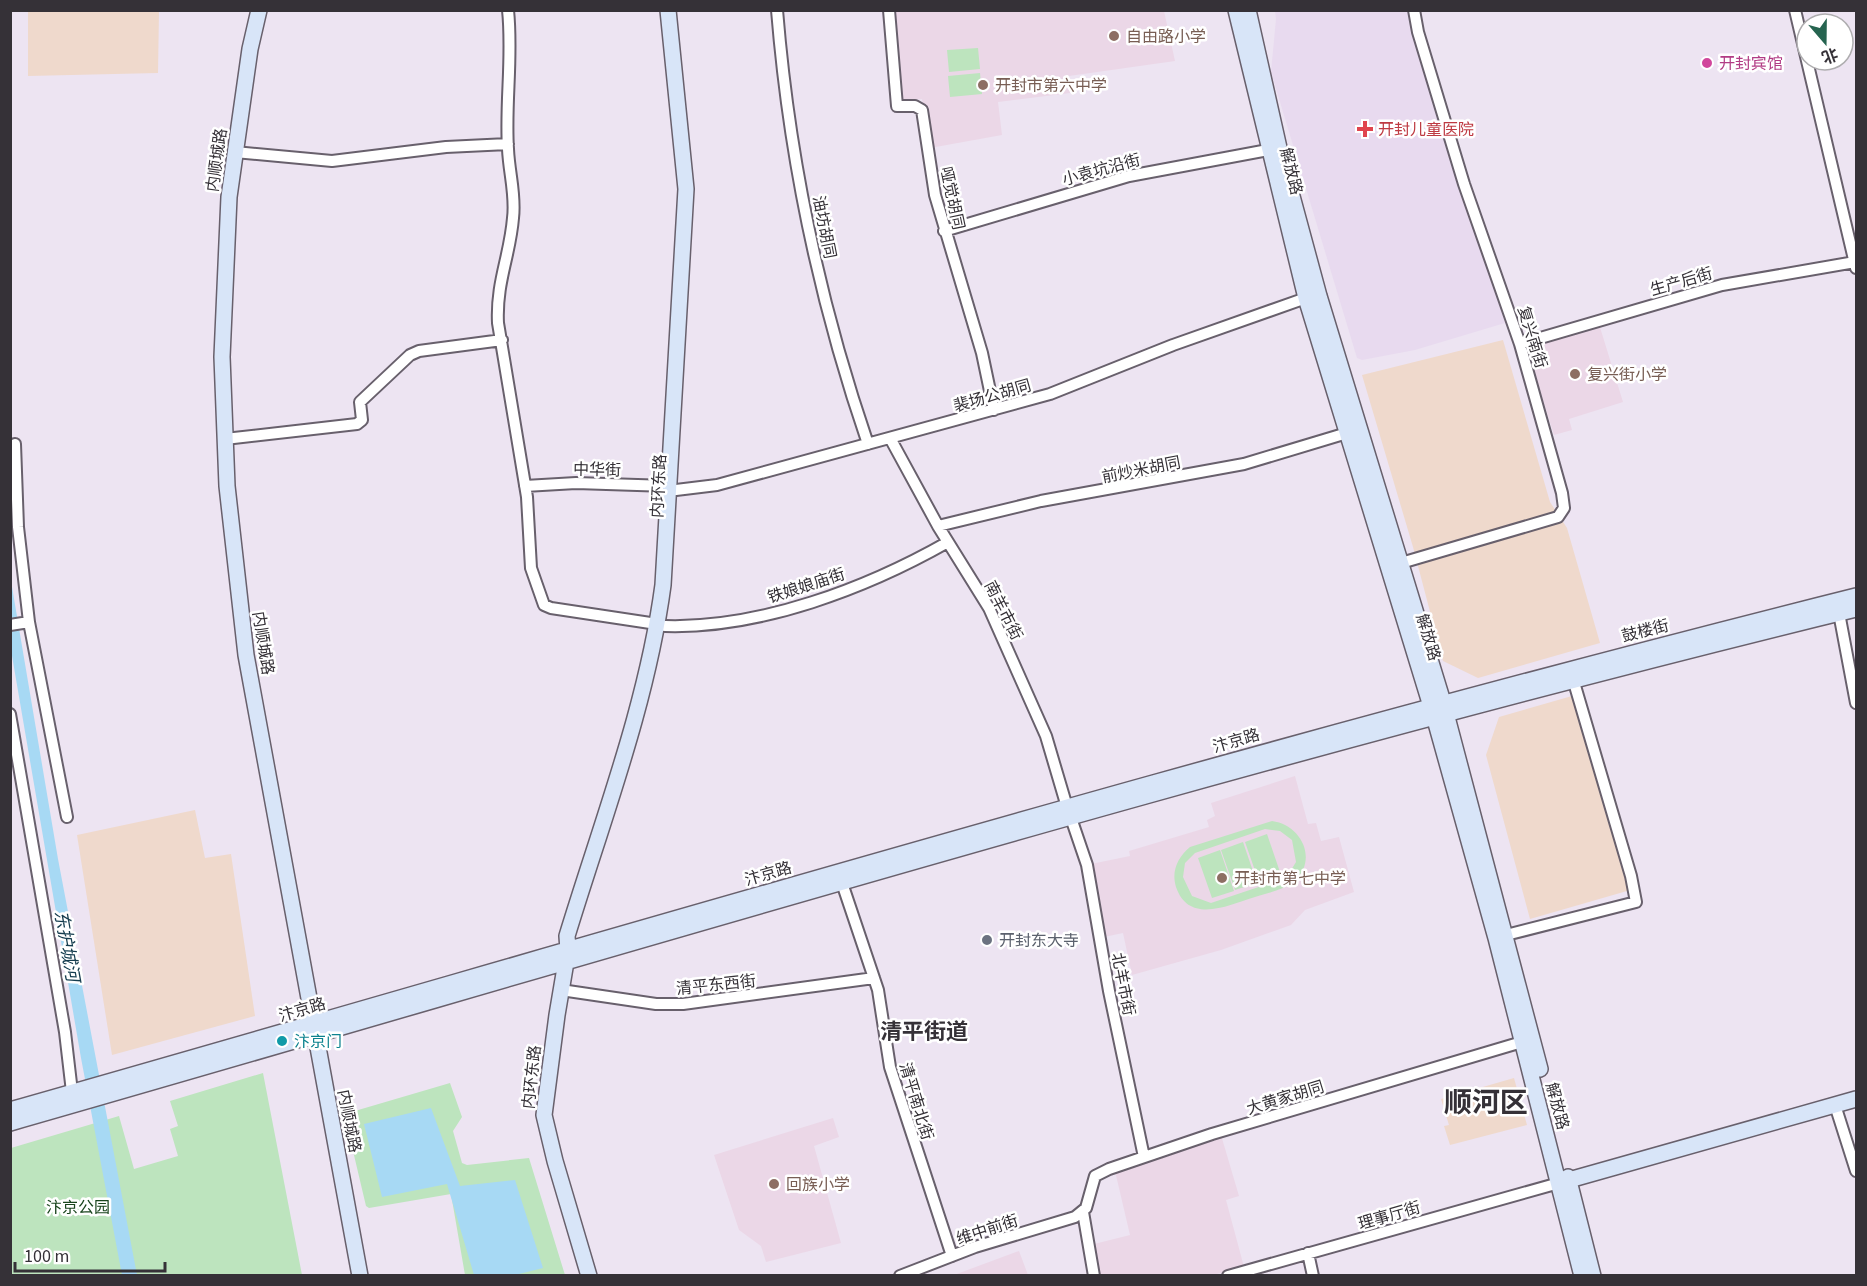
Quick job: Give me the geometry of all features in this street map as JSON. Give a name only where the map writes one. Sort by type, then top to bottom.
[{"type":"main road","name":"内顺城路","points":[[259,10],[250,49],[229,197],[222,357],[226,486],[246,655],[360,1275]]},
{"type":"main road","name":"内环东路","points":[[589,1275],[555,1161],[544,1115],[567,956],[577,933],[646,709],[661,625],[672,586],[672,488],[686,189],[668,10]]},
{"type":"main road","name":"内环东路","points":[[672,488],[694,189],[676,10]]},
{"type":"main road","name":"解放路","points":[[1236,10],[1268,150],[1306,298],[1347,433],[1439,709],[1506,935],[1564,1181],[1582,1275]]},
{"type":"main road","name":"解放路","points":[[1248,10],[1279,148],[1319,296],[1401,563],[1522,1042],[1593,1275]]},
{"type":"main road","name":"鼓楼街","points":[[1439,709],[1857,596]]},
{"type":"main road","name":"鼓楼街","points":[[1439,709],[1574,679],[1857,609]]},
{"type":"main road","name":"汴京路","points":[[77,1096],[1439,709]]},
{"type":"main road","name":"汴京路","points":[[567,956],[843,883],[1069,813]]},
{"type":"main road","points":[[10,1110],[77,1096]]},
{"type":"main road","points":[[10,1123],[77,1096]]},
{"type":"main road","points":[[1564,1181],[1857,1099]]},
{"type":"street","points":[[508,10],[511,55],[508,144],[515,200],[513,222],[497,298],[525,486]]},
{"type":"street","name":"油坊胡同","points":[[777,10],[782,79],[810,237],[831,326],[868,444]]},
{"type":"street","name":"哑觉胡同","points":[[889,10],[897,106],[915,106],[922,110],[935,195],[982,352],[994,410]]},
{"type":"street","name":"复兴南街","points":[[1401,563],[1558,517],[1564,508],[1520,344],[1464,184],[1418,32],[1414,10]]},
{"type":"street","points":[[1795,10],[1856,265]]},
{"type":"street","points":[[235,152],[332,161],[446,147],[508,144]]},
{"type":"street","name":"小袁坑沿街","points":[[944,231],[1129,176],[1268,150]]},
{"type":"street","name":"生产后街","points":[[1520,344],[1722,285],[1856,265]]},
{"type":"street","name":"裴场公胡同","points":[[672,488],[717,485],[1050,394],[1173,345],[1306,298]]},
{"type":"street","points":[[225,439],[357,424],[362,420],[360,402],[410,355],[438,348],[502,340]]},
{"type":"street","name":"前炒米胡同","points":[[938,526],[1041,501],[1244,464],[1347,433]]},
{"type":"street","name":"南羊市街","points":[[890,438],[938,526],[989,608],[1046,736],[1069,813]]},
{"type":"street","points":[[15,444],[20,624],[67,817]]},
{"type":"street","name":"中华街","points":[[525,486],[576,483],[672,488]]},
{"type":"street","name":"铁娘娘庙街","points":[[525,486],[531,568],[544,605],[661,625],[724,624],[763,615],[909,564],[948,542]]},
{"type":"street","points":[[1839,614],[1857,703]]},
{"type":"street","points":[[1506,935],[1636,902],[1574,679]]},
{"type":"street","points":[[10,714],[77,1096]]},
{"type":"street","name":"北羊市街","points":[[1069,813],[1087,865],[1109,991],[1144,1157]]},
{"type":"street","name":"清平南北街","points":[[843,883],[874,978],[890,1067],[952,1256]]},
{"type":"street","name":"清平东西街","points":[[561,990],[656,1004],[683,1004],[874,978]]},
{"type":"street","name":"大黄家胡同","points":[[1083,1212],[1095,1176],[1144,1157],[1522,1042]]},
{"type":"street","points":[[1835,1105],[1857,1171]]},
{"type":"street","name":"理事厅街","points":[[1228,1275],[1564,1181]]},
{"type":"street","points":[[1083,1212],[1094,1275]]},
{"type":"street","name":"维中前街","points":[[900,1275],[1075,1217],[1083,1212]]},
{"type":"street","points":[[1308,1253],[1313,1275]]},
{"type":"shaded area","points":[[28,11],[159,11],[158,73],[28,76]]},
{"type":"shaded area","name":"开封市第六中学","points":[[891,11],[1164,11],[1175,61],[1069,76],[1070,93],[998,102],[1002,135],[930,148],[922,99],[899,101]]},
{"type":"shaded area","name":"开封儿童医院","points":[[1275,11],[1411,11],[1414,34],[1458,186],[1491,275],[1505,323],[1415,350],[1362,360],[1357,358],[1271,72]]},
{"type":"shaded area","name":"复兴街小学","points":[[1599,324],[1623,402],[1569,419],[1572,430],[1554,435],[1526,347]]},
{"type":"shaded area","points":[[1503,340],[1550,502],[1567,528],[1600,643],[1478,678],[1443,661],[1413,547],[1362,375]]},
{"type":"shaded area","points":[[1572,696],[1627,873],[1627,891],[1530,919],[1486,755],[1499,717]]},
{"type":"shaded area","name":"开封市第七中学","points":[[1295,776],[1308,824],[1316,823],[1321,841],[1339,837],[1354,892],[1305,910],[1291,925],[1221,950],[1132,975],[1123,933],[1104,937],[1091,864],[1130,856],[1129,851],[1209,827],[1207,820],[1215,816],[1211,803]]},
{"type":"shaded area","points":[[195,810],[205,858],[231,854],[255,1016],[112,1055],[77,835]]},
{"type":"shaded area","points":[[1514,1078],[1527,1125],[1450,1145],[1444,1126],[1449,1125],[1441,1099]]},
{"type":"shaded area","name":"回族小学","points":[[833,1118],[839,1137],[814,1146],[841,1243],[766,1262],[761,1246],[739,1230],[714,1155]]},
{"type":"shaded area","points":[[1221,1135],[1239,1196],[1226,1200],[1244,1267],[1213,1275],[1099,1275],[1094,1244],[1130,1235],[1115,1171]]},
{"type":"shaded area","points":[[1019,1251],[1028,1275],[954,1275]]},
{"type":"green space","points":[[978,48],[980,69],[949,72],[947,50]]},
{"type":"green space","points":[[980,73],[982,94],[950,97],[948,76]]},
{"type":"green space","points":[[1272,821],[1292,829],[1304,845],[1306,855],[1301,874],[1289,885],[1222,907],[1200,909],[1190,906],[1182,899],[1176,887],[1174,875],[1182,855],[1190,847]],"holes":[[[1265,829],[1280,831],[1292,840],[1296,862],[1288,875],[1211,903],[1192,896],[1183,877],[1185,863],[1195,853]]]},
{"type":"green space","points":[[1267,834],[1281,875],[1259,882],[1245,842]]},
{"type":"green space","points":[[1243,842],[1257,883],[1235,890],[1221,850]]},
{"type":"green space","points":[[1220,850],[1234,891],[1212,898],[1198,858]]},
{"type":"green space","name":"汴京公园","points":[[263,1073],[302,1275],[11,1276],[11,1148],[119,1116],[134,1169],[178,1156],[170,1129],[178,1126],[170,1101]]},
{"type":"green space","points":[[450,1083],[462,1117],[453,1131],[462,1163],[467,1165],[529,1158],[565,1275],[465,1275],[451,1194],[369,1208],[366,1206],[345,1117],[348,1113]]},
{"type":"water","name":"东护城河","points":[[10,575],[58,859],[137,1275],[122,1275],[81,1058],[11,650]]},
{"type":"water","points":[[431,1108],[460,1186],[515,1180],[543,1268],[515,1275],[474,1275],[447,1184],[382,1197],[364,1124]]},
{"type":"place","name":"自由路小学","points":[[1114,36]]},
{"type":"place","name":"开封宾馆","points":[[1707,63]]},
{"type":"place","name":"开封市第六中学","points":[[983,85]]},
{"type":"place","name":"开封儿童医院","points":[[1365,129]]},
{"type":"place","name":"复兴街小学","points":[[1575,374]]},
{"type":"place","name":"开封市第七中学","points":[[1222,878]]},
{"type":"place","name":"开封东大寺","points":[[987,940]]},
{"type":"place","name":"汴京门","points":[[282,1041]]},
{"type":"place","name":"回族小学","points":[[774,1184]]},
{"type":"district","name":"清平街道","points":[[924,1031]]},
{"type":"district","name":"顺河区","points":[[1486,1102]]}]
